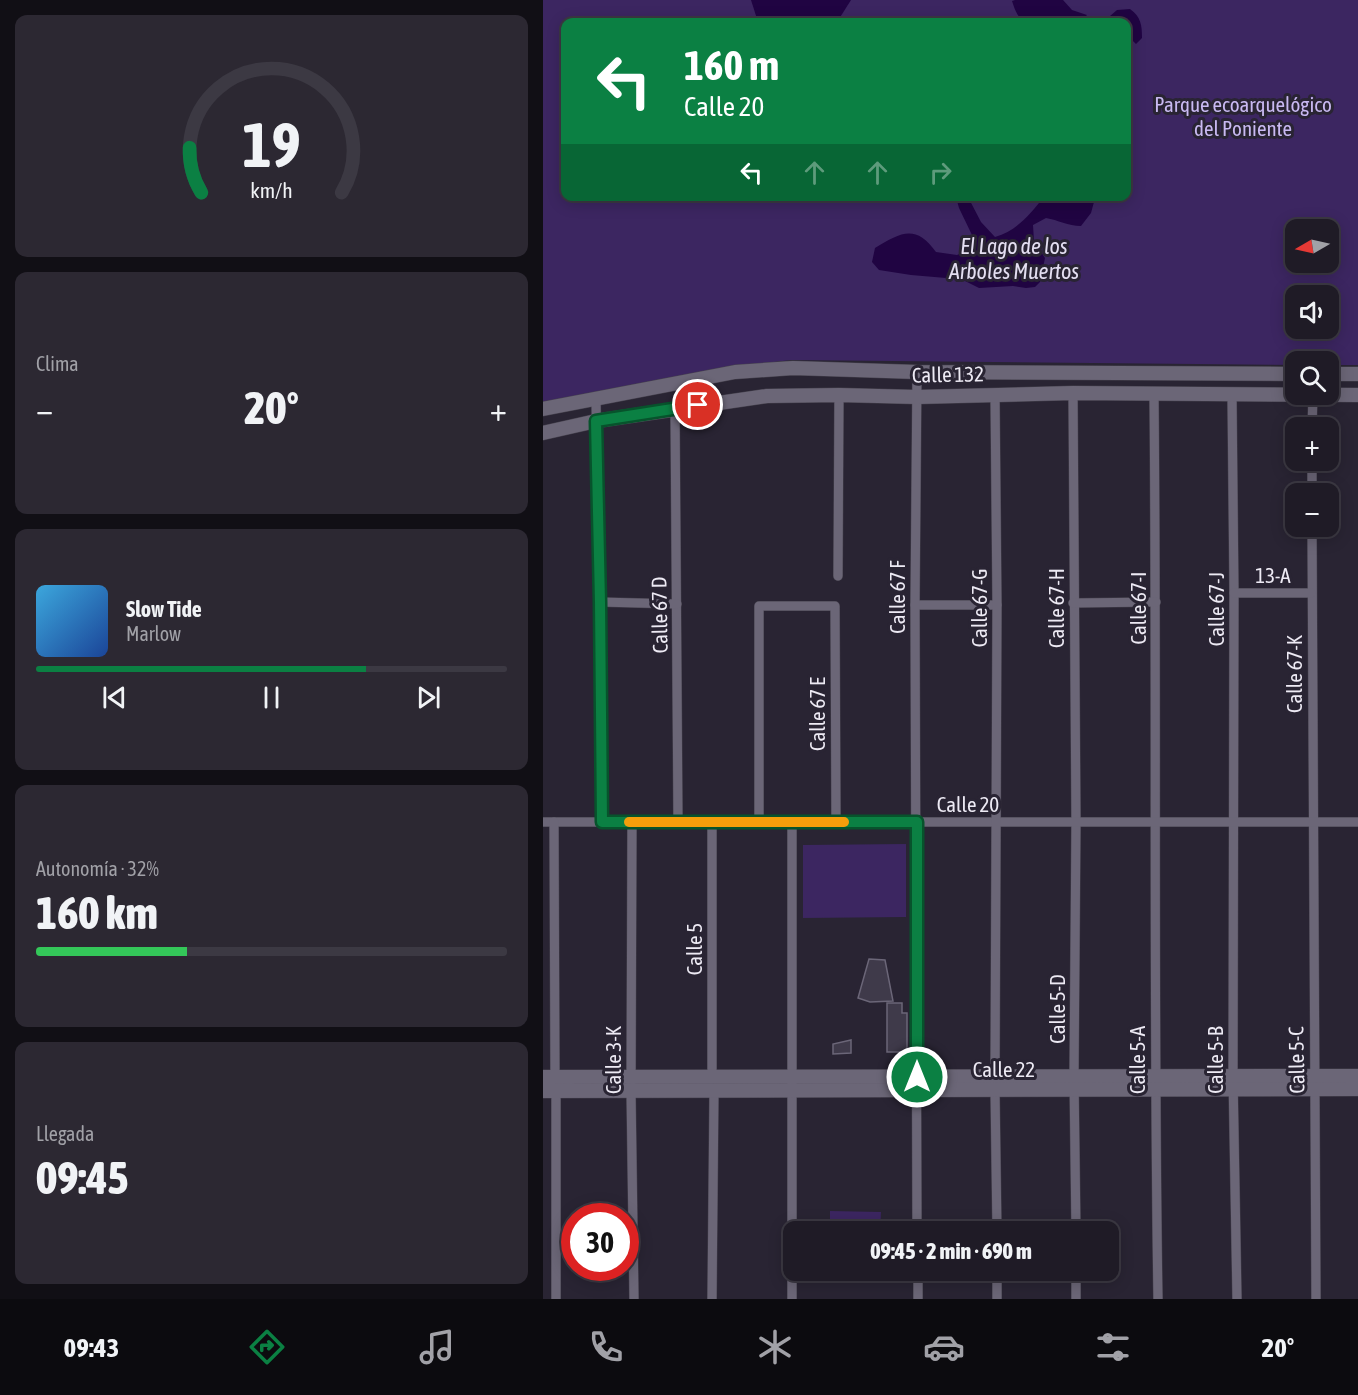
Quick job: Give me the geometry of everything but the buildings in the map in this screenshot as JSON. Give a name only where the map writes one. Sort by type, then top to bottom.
[{"type":"street","name":"Calle 132","points":[[543,409],[735,372],[793,368],[917,372],[1285,374]]},
{"type":"street","name":"Calle 67 F","points":[[917,372],[915,605],[917,822]]},
{"type":"street","points":[[1339,374],[1358,374]]},
{"type":"street","name":"Calle 132","points":[[543,433],[596,421],[767,396],[917,397],[1073,393],[1285,395]]},
{"type":"street","name":"Calle 67-H","points":[[1073,393],[1076,822]]},
{"type":"street","name":"Calle 67-G","points":[[995,394],[996,822]]},
{"type":"street","name":"Calle 67-I","points":[[1154,394],[1156,822]]},
{"type":"street","points":[[838,576],[839,395]]},
{"type":"street","name":"Calle 132","points":[[1339,395],[1358,395]]},
{"type":"street","name":"Calle 67-J","points":[[1233,396],[1234,822]]},
{"type":"street","points":[[596,399],[602,822]]},
{"type":"street","name":"Calle 67 D","points":[[675,409],[678,822]]},
{"type":"street","name":"Calle 67-K","points":[[1312,537],[1312,822]]},
{"type":"street","name":"13-A","points":[[1234,593],[1311,593]]},
{"type":"street","points":[[600,602],[677,604]]},
{"type":"street","points":[[1073,603],[1156,602]]},
{"type":"street","points":[[915,605],[997,605]]},
{"type":"street","name":"Calle 67 E","points":[[759,822],[759,606],[835,606],[836,822]]},
{"type":"street","name":"Calle 20","points":[[543,822],[1358,822]]},
{"type":"street","points":[[554,822],[549,1084],[556,1299]]},
{"type":"street","name":"Calle 3-K","points":[[632,822],[631,1084],[634,1299]]},
{"type":"street","name":"Calle 5","points":[[712,822],[712,1299]]},
{"type":"street","points":[[792,822],[792,1299]]},
{"type":"street","points":[[917,822],[917,1221]]},
{"type":"street","points":[[996,822],[997,1221]]},
{"type":"street","name":"Calle 5-D","points":[[1076,822],[1076,1221]]},
{"type":"street","name":"Calle 5-A","points":[[1156,822],[1155,1083],[1158,1299]]},
{"type":"street","name":"Calle 5-B","points":[[1234,822],[1233,1083],[1237,1299]]},
{"type":"street","name":"Calle 5-C","points":[[1312,822],[1316,1299]]},
{"type":"street","name":"Calle 22","points":[[1314,1083],[1358,1076]]},
{"type":"street","name":"Calle 22","points":[[549,1084],[1314,1083],[1358,1089]]},
{"type":"street","points":[[918,1281],[918,1299]]},
{"type":"street","points":[[997,1281],[997,1299]]},
{"type":"street","points":[[1076,1281],[1076,1299]]},
{"type":"green space","name":"Parque ecoarquelógico del Poniente","points":[[543,0],[1358,0],[1358,365],[1339,365],[1339,351],[1285,351],[1285,365],[791,360],[757,364],[543,403]]},
{"type":"green space","points":[[906,844],[906,917],[803,918],[803,845]]},
{"type":"green space","points":[[830,1211],[881,1212],[881,1221],[830,1221]]},
{"type":"water","points":[[751,0],[851,0],[840,18],[757,18]]},
{"type":"water","points":[[1063,0],[1072,10],[1087,15],[1084,18],[1020,18],[1012,1]]},
{"type":"water","points":[[1130,9],[1139,18],[1142,38],[1136,44],[1131,39],[1131,18],[1108,18],[1117,10]]},
{"type":"water","name":"El Lago de los Arboles Muertos","points":[[957,201],[970,201],[981,222],[995,237],[1017,226],[1040,201],[1095,201],[1091,213],[1081,226],[1046,218],[1033,225],[1034,241],[1045,258],[1040,282],[1035,287],[979,288],[955,276],[946,278],[879,270],[872,262],[875,248],[900,235],[908,234],[922,237],[936,252],[957,255],[966,251],[972,235]]},
{"type":"slow traffic","points":[[629,822],[844,822]]},
{"type":"route","points":[[698,405],[596,421],[602,822],[917,822],[917,1077]]}]
